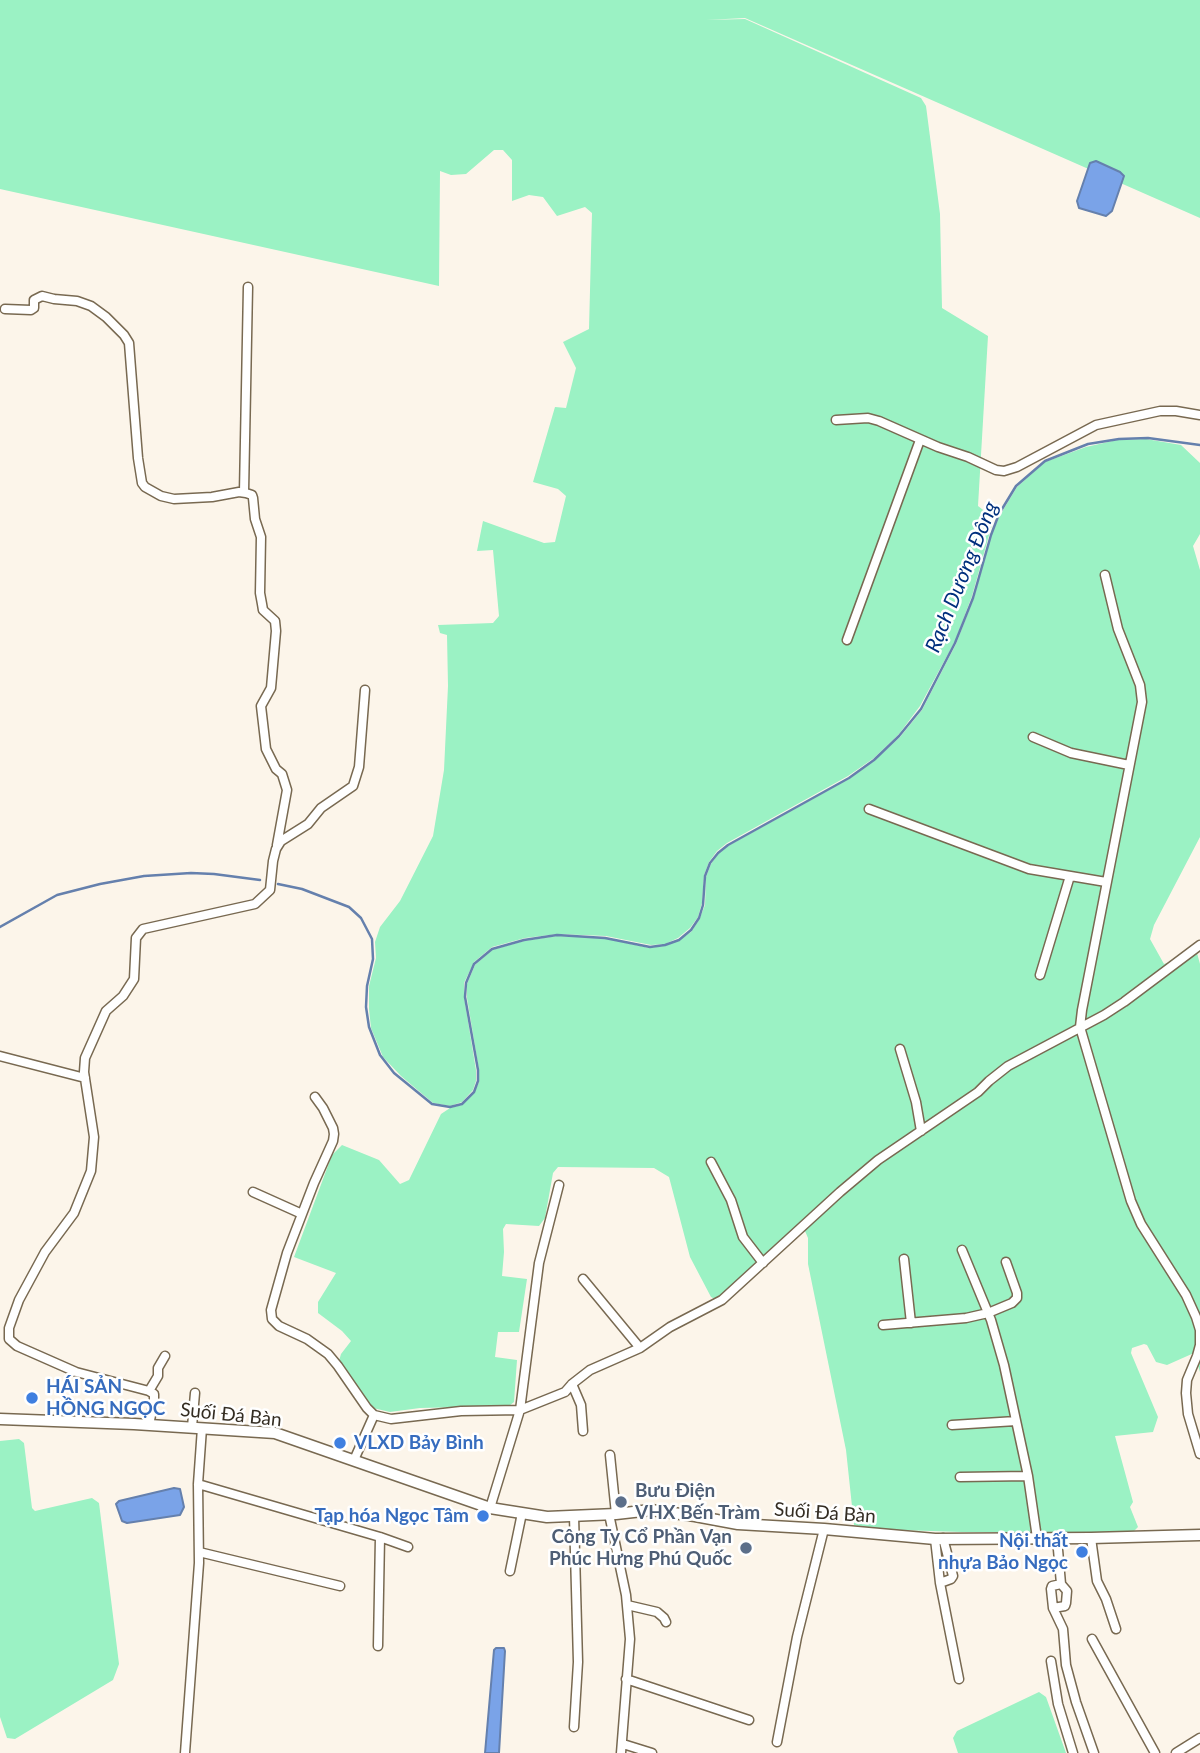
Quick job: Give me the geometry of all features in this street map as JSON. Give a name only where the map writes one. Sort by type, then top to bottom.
[{"type":"street","points":[[244,492],[248,287]]},
{"type":"street","points":[[5,309],[31,310],[34,308],[34,300],[42,296],[77,301],[91,306],[124,335],[129,343],[142,483],[161,496],[174,499],[244,492],[252,495],[261,537],[260,593],[263,610],[275,621],[271,688],[261,706],[268,757],[282,774],[287,790],[270,890],[255,904],[142,929],[136,938],[134,979],[123,996],[106,1011],[85,1058],[83,1072],[94,1137],[90,1171],[74,1213],[45,1252],[19,1300],[9,1328],[9,1339],[17,1346],[76,1371],[154,1394],[155,1401],[149,1425]]},
{"type":"street","points":[[836,420],[868,418],[879,421],[920,440],[1004,471],[1017,467],[1096,425],[1160,411],[1200,415]]},
{"type":"street","points":[[847,640],[920,440]]},
{"type":"street","points":[[1105,575],[1118,629],[1140,685],[1142,702],[1080,1027],[1131,1201],[1141,1224],[1185,1295],[1200,1330],[1200,1345],[1187,1380],[1186,1392],[1188,1415],[1200,1454]]},
{"type":"street","points":[[276,849],[281,841],[308,824],[321,808],[353,786],[359,768],[365,690]]},
{"type":"street","points":[[1033,737],[1071,753],[1129,765]]},
{"type":"street","points":[[869,809],[1029,869],[1106,882]]},
{"type":"street","points":[[1040,975],[1070,876]]},
{"type":"street","points":[[315,1097],[334,1133],[333,1141],[287,1253],[271,1310],[271,1319],[328,1354],[374,1415],[391,1419],[461,1410],[520,1410],[565,1392],[590,1370],[640,1348],[670,1327],[722,1300],[878,1160],[978,1092],[1008,1066],[1124,1002],[1200,945]]},
{"type":"street","points":[[900,1049],[916,1102],[921,1131]]},
{"type":"street","points":[[0,1056],[85,1079]]},
{"type":"street","points":[[711,1162],[731,1200],[743,1237],[763,1263]]},
{"type":"street","points":[[490,1507],[520,1410],[539,1263],[559,1185]]},
{"type":"street","points":[[253,1192],[302,1213]]},
{"type":"street","points":[[962,1250],[988,1312],[1004,1364],[1028,1476],[1037,1538]]},
{"type":"street","points":[[904,1259],[911,1323]]},
{"type":"street","points":[[883,1325],[966,1318],[1012,1303],[1017,1298],[1017,1293],[1006,1262]]},
{"type":"street","points":[[583,1279],[640,1348]]},
{"type":"street","points":[[149,1391],[165,1356]]},
{"type":"street","points":[[572,1384],[581,1405],[583,1431]]},
{"type":"street","points":[[186,1753],[199,1552],[195,1393]]},
{"type":"street","points":[[354,1460],[374,1415]]},
{"type":"street","name":"Suối Đá Bàn","points":[[0,1419],[275,1433],[490,1507],[547,1517],[651,1510],[738,1524],[939,1539],[1200,1535]]},
{"type":"street","points":[[952,1425],[1016,1421]]},
{"type":"street","points":[[610,1455],[612,1514],[630,1639],[622,1748],[652,1753]]},
{"type":"street","points":[[960,1477],[1028,1476]]},
{"type":"street","points":[[198,1484],[380,1537],[408,1548]]},
{"type":"street","points":[[510,1571],[522,1513]]},
{"type":"street","points":[[574,1516],[578,1662],[574,1727]]},
{"type":"street","points":[[777,1742],[797,1637],[824,1530]]},
{"type":"street","points":[[377,1646],[380,1537]]},
{"type":"street","points":[[1053,1608],[1065,1606],[1066,1603],[1066,1591],[1061,1584],[1057,1538]]},
{"type":"street","points":[[1091,1538],[1097,1581],[1116,1629]]},
{"type":"street","points":[[939,1539],[953,1576],[940,1583]]},
{"type":"street","points":[[939,1539],[940,1583],[959,1679]]},
{"type":"street","points":[[199,1552],[340,1586]]},
{"type":"street","points":[[1061,1584],[1052,1586],[1053,1608],[1063,1629],[1066,1665],[1094,1753]]},
{"type":"street","points":[[627,1605],[657,1612],[666,1622]]},
{"type":"street","points":[[1092,1639],[1155,1753]]},
{"type":"street","points":[[1051,1661],[1058,1704],[1073,1753]]},
{"type":"street","points":[[626,1679],[749,1720]]},
{"type":"street","points":[[1176,1753],[1200,1738]]},
{"type":"green space","points":[[0,0],[1200,0],[1200,218],[745,18],[706,20],[745,19],[921,98],[926,106],[940,214],[942,308],[988,336],[978,506],[991,516],[993,521],[972,596],[955,641],[920,706],[899,734],[874,758],[848,776],[717,851],[704,875],[698,917],[678,938],[665,944],[651,945],[606,936],[558,934],[525,938],[492,947],[474,962],[464,983],[476,1070],[473,1090],[462,1102],[450,1106],[433,1103],[383,1057],[371,1028],[369,986],[376,958],[375,942],[380,927],[400,901],[433,836],[444,770],[448,686],[447,635],[440,633],[438,625],[493,623],[499,616],[493,550],[477,551],[483,521],[544,543],[555,542],[566,496],[558,489],[533,482],[555,407],[566,408],[576,368],[563,342],[589,329],[592,213],[585,207],[557,216],[543,197],[529,195],[512,201],[512,160],[503,150],[494,150],[466,174],[451,175],[440,171],[439,286],[0,189]]},
{"type":"green space","points":[[1146,439],[1181,445],[1200,463],[1200,534],[1193,546],[1200,570],[1200,837],[1154,925],[1150,939],[1164,964],[1197,953],[1200,964],[1200,1372],[1194,1353],[1167,1365],[1156,1362],[1147,1345],[1132,1348],[1131,1353],[1158,1417],[1153,1432],[1115,1436],[1133,1502],[1130,1507],[1138,1527],[1131,1534],[869,1529],[854,1525],[846,1450],[808,1264],[808,1238],[802,1224],[717,1300],[711,1297],[690,1257],[669,1177],[654,1168],[558,1167],[553,1173],[545,1218],[539,1226],[506,1224],[503,1229],[502,1276],[527,1279],[519,1332],[498,1332],[495,1357],[517,1360],[514,1402],[509,1406],[420,1408],[390,1412],[373,1408],[339,1361],[351,1341],[318,1313],[318,1302],[336,1273],[294,1257],[332,1155],[342,1145],[379,1160],[400,1184],[409,1180],[441,1114],[462,1105],[474,1093],[479,1082],[479,1070],[467,984],[475,965],[492,950],[524,941],[557,936],[604,938],[649,948],[678,941],[691,932],[705,905],[706,877],[718,854],[849,779],[900,737],[922,710],[956,644],[974,598],[991,536],[1017,487],[1045,462],[1086,447],[1117,440]]},
{"type":"green space","points":[[19,1439],[24,1443],[32,1508],[35,1511],[92,1498],[99,1503],[119,1664],[113,1680],[15,1739],[7,1738],[0,1717],[0,1441]]},
{"type":"green space","points":[[1039,1692],[1046,1697],[1066,1753],[958,1753],[953,1738],[957,1731]]},
{"type":"water","points":[[1096,161],[1124,176],[1112,211],[1106,216],[1079,208],[1077,201],[1090,163]]},
{"type":"water","points":[[174,1488],[180,1489],[184,1507],[180,1515],[127,1523],[122,1521],[116,1504],[119,1501]]},
{"type":"water","points":[[504,1648],[505,1651],[499,1753],[485,1753],[494,1650]]},
{"type":"waterway","name":"Rạch Dương Đông","points":[[278,884],[302,889],[349,907],[361,918],[372,939],[373,959],[366,1007],[369,1027],[380,1055],[394,1073],[432,1104],[450,1107],[462,1104],[474,1092],[478,1081],[465,997],[466,983],[474,964],[492,949],[557,935],[605,938],[650,947],[679,940],[691,930],[699,918],[703,905],[705,876],[718,853],[849,778],[874,760],[899,736],[921,709],[955,643],[973,598],[999,514],[1016,486],[1045,461],[1088,444],[1148,438],[1200,445]]},
{"type":"waterway","name":"Rạch Dương Đông","points":[[0,927],[57,895],[144,876],[191,873],[260,880]]},
{"type":"place","name":"HÁI SẢN HỒNG NGỌC","points":[[32,1398]]},
{"type":"place","name":"VLXD Bảy Bình","points":[[340,1443]]},
{"type":"place","name":"Bưu Điện VHX Bến Tràm","points":[[621,1502]]},
{"type":"place","name":"Tạp hóa Ngọc Tâm","points":[[483,1516]]},
{"type":"place","name":"Công Ty Cổ Phần Vạn Phúc Hưng Phú Quốc","points":[[746,1548]]},
{"type":"place","name":"Nội thất nhựa Bảo Ngọc","points":[[1082,1552]]}]
